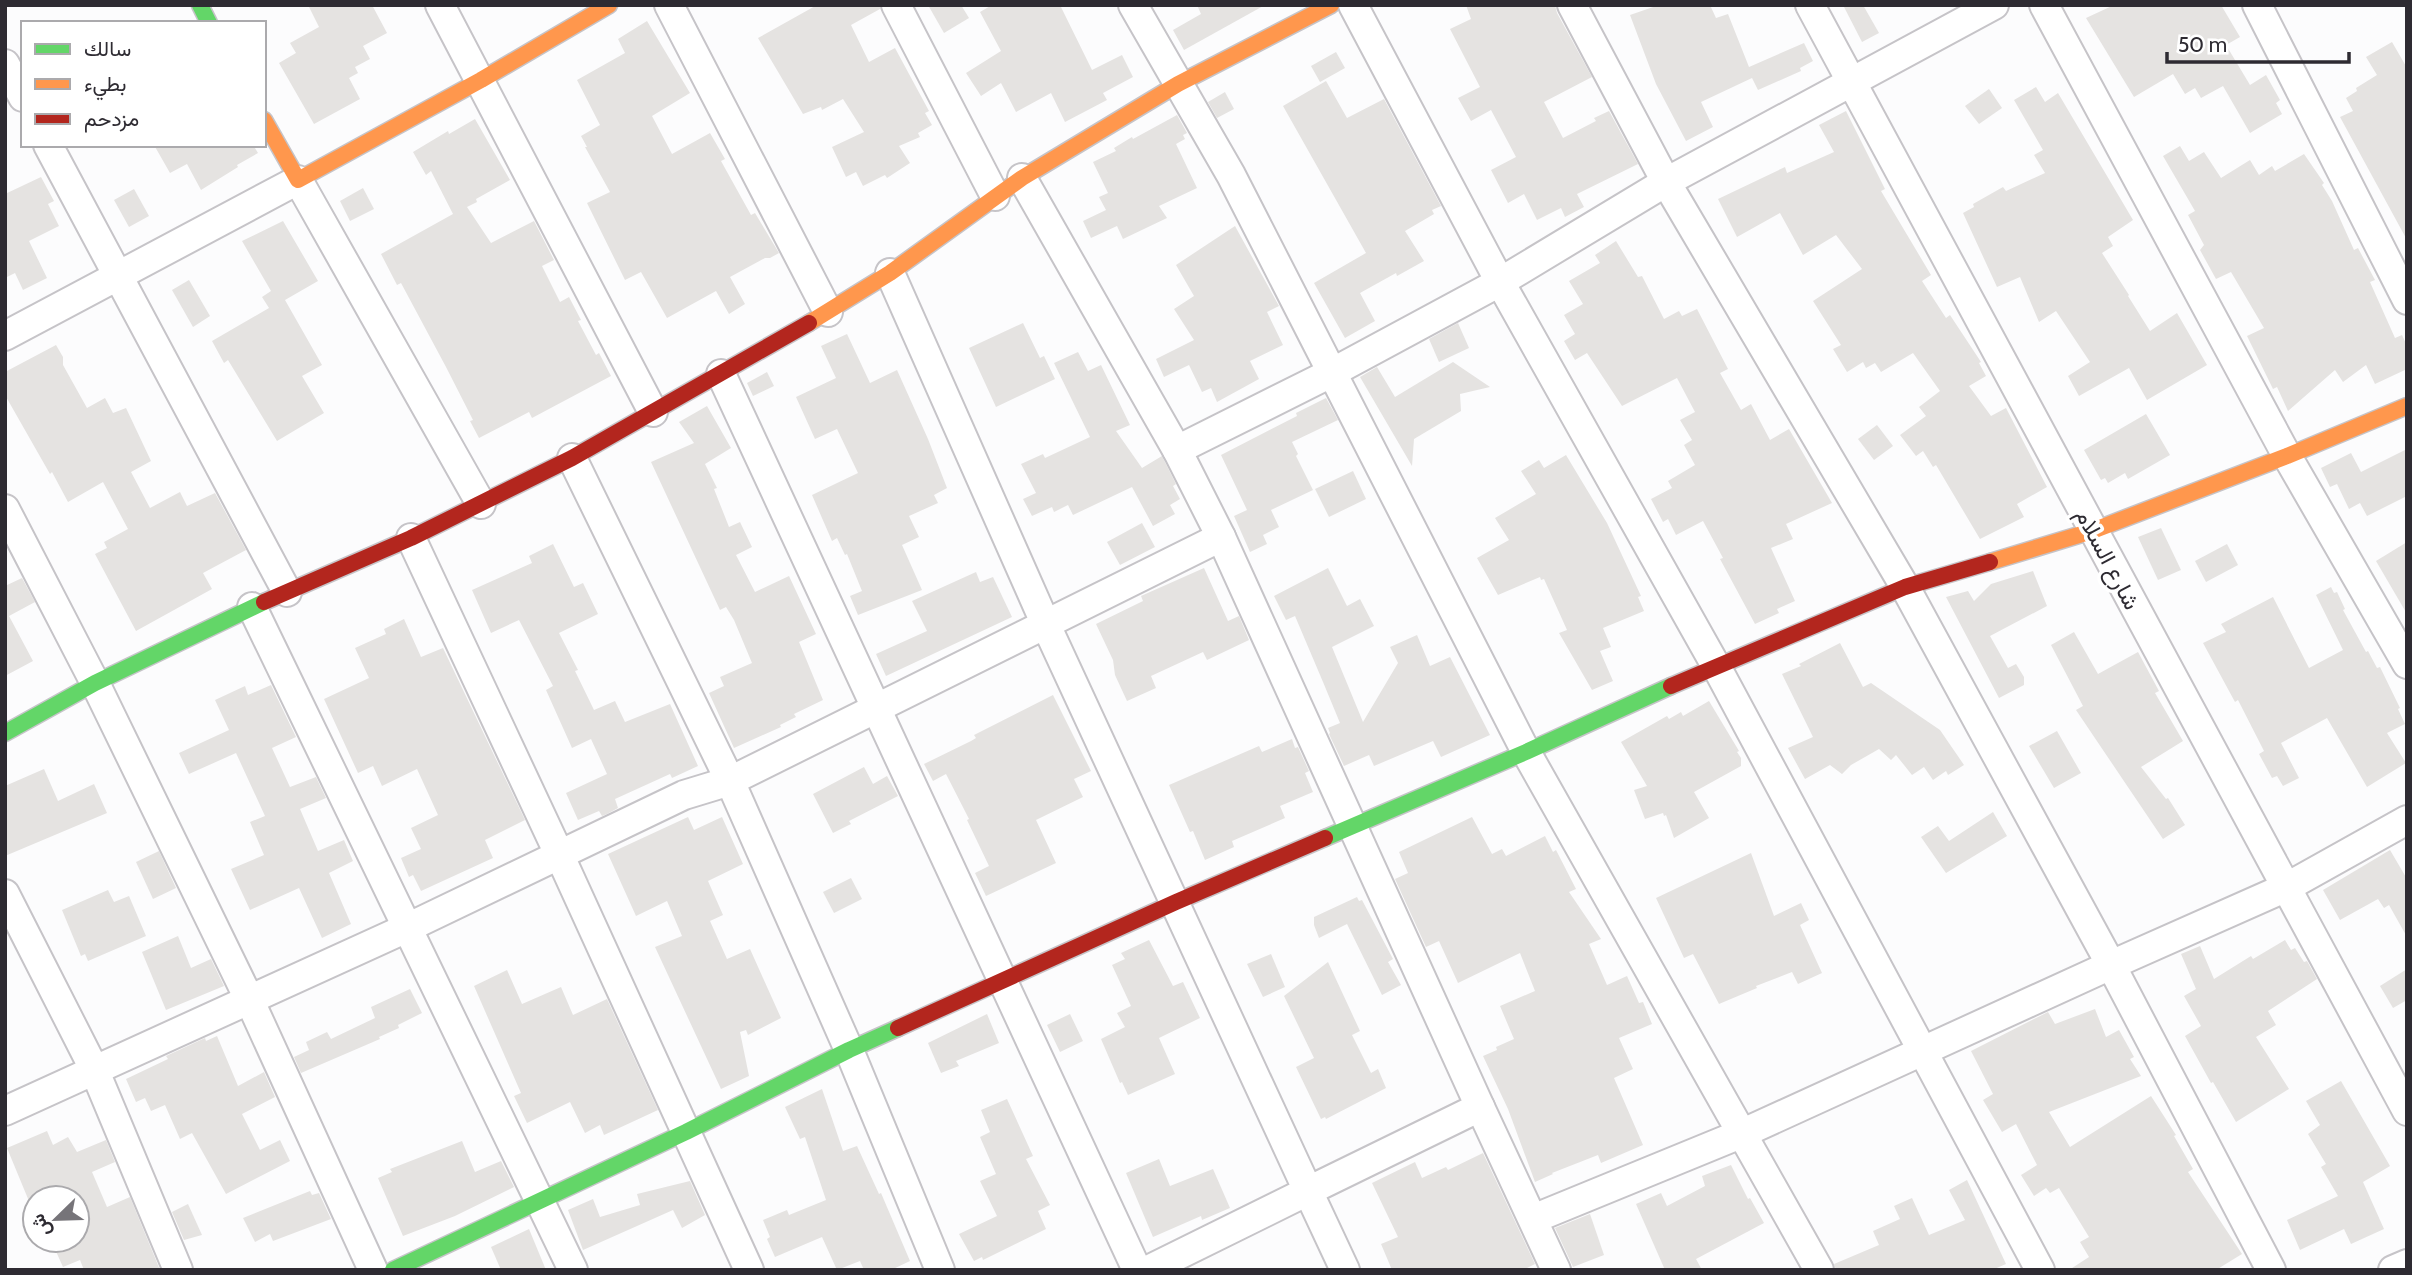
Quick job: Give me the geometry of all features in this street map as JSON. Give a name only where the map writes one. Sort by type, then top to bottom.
[{"type":"street","points":[[200,5],[208,21]]},
{"type":"street","points":[[440,5],[653,412]]},
{"type":"street","points":[[5,336],[481,80],[609,5]]},
{"type":"street","points":[[668,5],[828,312]]},
{"type":"street","points":[[897,5],[995,196]]},
{"type":"street","points":[[1133,5],[1231,175],[1526,752],[1819,1270]]},
{"type":"street","points":[[5,733],[95,683],[252,607],[411,538],[572,458],[828,312],[890,273],[995,196],[1178,84],[1331,5]]},
{"type":"street","points":[[1353,5],[1500,282],[1716,666],[2040,1270]]},
{"type":"street","points":[[1572,5],[1666,182],[1905,587],[2111,965],[2271,1270]]},
{"type":"street","name":"شارع السلام","points":[[1810,5],[2407,1111]]},
{"type":"street","points":[[1177,450],[1333,372],[1500,282],[1666,182],[1994,5]]},
{"type":"street","points":[[2044,5],[2287,456],[2407,664]]},
{"type":"street","points":[[2257,5],[2407,300]]},
{"type":"street","points":[[5,64],[21,93]]},
{"type":"street","points":[[266,124],[481,504]]},
{"type":"street","points":[[49,147],[287,592]]},
{"type":"street","points":[[1023,178],[1177,450],[1222,537],[1556,1270]]},
{"type":"street","points":[[890,273],[1046,625],[1345,1270]]},
{"type":"street","points":[[721,374],[1137,1270]]},
{"type":"street","points":[[393,1270],[687,1132],[849,1050],[1176,902],[1526,752],[1716,666],[1905,587],[2092,531],[2287,456],[2407,406]]},
{"type":"street","points":[[572,458],[730,781],[849,1050],[940,1270]]},
{"type":"street","points":[[5,509],[95,683],[249,999],[373,1270]]},
{"type":"street","points":[[5,1111],[409,927],[684,794],[730,781],[1222,537]]},
{"type":"street","points":[[411,538],[749,1270]]},
{"type":"street","points":[[252,607],[573,1270]]},
{"type":"street","points":[[1533,1219],[1743,1133],[2287,887],[2407,820]]},
{"type":"street","points":[[5,894],[94,1069],[178,1270]]},
{"type":"street","points":[[1148,1270],[1480,1107]]},
{"type":"street","points":[[2393,1270],[2407,1264]]},
{"type":"building","points":[[308,5],[372,5],[387,33],[363,46],[370,59],[355,67],[358,73],[349,78],[360,99],[314,124],[279,63],[296,53],[290,43],[319,27]]},
{"type":"building","points":[[817,5],[880,5],[880,9],[851,25],[869,62],[895,48],[929,111],[925,113],[932,125],[918,133],[920,137],[899,146],[910,163],[887,178],[885,175],[863,186],[856,172],[846,177],[832,147],[864,132],[843,99],[822,110],[821,107],[803,114],[758,38]]},
{"type":"building","points":[[928,5],[961,5],[969,18],[944,33]]},
{"type":"building","points":[[992,5],[1060,5],[1092,70],[1122,55],[1133,77],[1103,93],[1107,100],[1065,122],[1051,93],[1016,112],[1001,83],[981,96],[966,73],[1001,51],[980,12]]},
{"type":"building","points":[[1197,5],[1265,5],[1184,50],[1173,30],[1201,14]]},
{"type":"building","points":[[1466,5],[1555,5],[1592,77],[1544,102],[1563,138],[1609,111],[1638,164],[1577,194],[1584,207],[1565,217],[1561,208],[1537,220],[1524,194],[1508,203],[1491,170],[1516,157],[1491,110],[1471,121],[1458,98],[1480,87],[1450,29],[1471,19]]},
{"type":"building","points":[[1659,5],[1710,5],[1716,18],[1728,14],[1749,67],[1804,43],[1813,61],[1800,68],[1801,71],[1758,90],[1752,78],[1701,102],[1713,127],[1686,141],[1656,84],[1630,15]]},
{"type":"building","points":[[1843,5],[1863,5],[1879,33],[1862,42]]},
{"type":"building","points":[[2114,5],[2221,5],[2240,37],[2226,45],[2250,85],[2266,75],[2280,100],[2276,103],[2282,114],[2250,133],[2223,86],[2201,98],[2195,88],[2185,94],[2173,74],[2134,97],[2086,18]]},
{"type":"building","points":[[647,21],[690,93],[652,116],[672,154],[710,133],[725,159],[721,161],[751,215],[755,213],[779,253],[730,277],[745,304],[729,314],[716,291],[667,318],[641,272],[625,280],[587,203],[610,192],[581,136],[600,125],[577,80],[625,53],[618,39]]},
{"type":"building","points":[[2392,42],[2407,68],[2407,240],[2340,117],[2353,111],[2346,98],[2377,75],[2366,57]]},
{"type":"building","points":[[1336,52],[1345,68],[1320,82],[1311,66]]},
{"type":"building","points":[[1326,81],[1347,118],[1384,99],[1441,206],[1432,210],[1434,214],[1405,231],[1424,261],[1360,293],[1375,321],[1345,338],[1314,283],[1366,253],[1283,106]]},
{"type":"building","points":[[2036,87],[2045,102],[2058,93],[2133,220],[2108,237],[2113,246],[2102,253],[2128,296],[2150,331],[2177,313],[2207,365],[2147,400],[2129,368],[2079,396],[2068,376],[2090,362],[2056,311],[2039,322],[2020,277],[1997,287],[1963,213],[2003,187],[2006,191],[2045,173],[2034,155],[2043,150],[2014,100]]},
{"type":"building","points":[[1989,89],[2002,108],[1979,124],[1965,106]]},
{"type":"building","points":[[1225,92],[1234,109],[1217,118],[1208,102]]},
{"type":"building","points":[[1846,111],[1885,189],[1881,191],[1931,275],[1922,281],[1946,318],[1950,315],[1981,362],[1979,363],[1986,376],[1969,386],[1991,416],[2006,408],[2047,487],[2017,504],[2024,517],[1980,539],[1936,465],[1933,467],[1923,451],[1916,456],[1900,435],[1926,416],[1919,407],[1940,391],[1913,353],[1881,372],[1875,363],[1866,368],[1863,362],[1847,372],[1833,349],[1841,345],[1813,301],[1862,269],[1836,235],[1803,255],[1780,213],[1737,237],[1718,199],[1785,167],[1787,173],[1834,152],[1819,125]]},
{"type":"building","points":[[1177,115],[1187,133],[1183,135],[1185,139],[1176,144],[1197,188],[1159,206],[1167,218],[1123,239],[1117,226],[1091,238],[1083,221],[1106,210],[1099,197],[1108,193],[1093,162],[1116,151],[1114,148],[1132,137],[1133,139]]},
{"type":"building","points":[[475,119],[510,180],[467,207],[491,243],[534,221],[554,260],[542,266],[560,302],[569,297],[596,355],[599,353],[611,376],[532,418],[529,412],[479,438],[470,421],[473,420],[446,367],[401,283],[397,285],[381,254],[453,214],[431,171],[426,175],[413,152]]},
{"type":"building","points":[[2180,146],[2189,161],[2204,152],[2221,178],[2250,160],[2259,175],[2272,166],[2275,171],[2304,154],[2324,183],[2322,185],[2354,250],[2358,248],[2375,280],[2370,282],[2395,338],[2402,335],[2407,346],[2407,369],[2375,384],[2366,365],[2343,382],[2335,370],[2288,411],[2277,387],[2273,389],[2247,336],[2264,328],[2231,272],[2216,279],[2200,250],[2204,245],[2188,215],[2195,211],[2163,156]]},
{"type":"building","points":[[155,147],[254,147],[258,153],[201,190],[187,164],[170,173]]},
{"type":"building","points":[[41,177],[54,201],[48,204],[59,226],[29,241],[47,278],[23,290],[15,273],[5,278],[5,194]]},
{"type":"building","points":[[363,188],[374,209],[350,221],[340,201]]},
{"type":"building","points":[[134,189],[149,216],[129,227],[114,200]]},
{"type":"building","points":[[283,221],[318,281],[285,300],[322,365],[302,376],[324,413],[277,441],[228,360],[224,363],[212,341],[269,308],[262,297],[271,291],[242,241]]},
{"type":"building","points":[[1235,226],[1279,306],[1267,312],[1283,345],[1250,361],[1259,379],[1217,402],[1211,388],[1202,392],[1189,365],[1164,377],[1156,359],[1194,340],[1174,309],[1194,296],[1176,265]]},
{"type":"building","points":[[1616,241],[1638,277],[1642,276],[1664,319],[1679,311],[1682,316],[1697,309],[1728,369],[1720,373],[1741,410],[1751,404],[1770,440],[1789,429],[1832,503],[1786,524],[1793,539],[1771,548],[1795,601],[1777,609],[1779,613],[1755,624],[1703,521],[1676,535],[1668,519],[1663,522],[1651,499],[1672,488],[1668,481],[1695,465],[1684,445],[1692,440],[1680,420],[1695,412],[1677,378],[1622,406],[1587,353],[1575,360],[1564,341],[1575,334],[1564,315],[1583,304],[1569,281],[1600,263],[1595,255]]},
{"type":"building","points":[[189,280],[210,316],[193,327],[172,290]]},
{"type":"building","points":[[1023,323],[1040,358],[1044,356],[1055,379],[996,407],[969,348]]},
{"type":"building","points":[[1458,323],[1469,348],[1439,362],[1429,339]]},
{"type":"building","points":[[847,334],[870,383],[897,370],[947,488],[934,495],[938,503],[909,516],[919,537],[902,545],[922,590],[858,615],[850,596],[862,591],[847,554],[845,555],[837,538],[832,541],[812,495],[858,473],[837,429],[815,439],[796,397],[836,378],[821,346]]},
{"type":"building","points":[[56,345],[63,357],[63,365],[87,408],[105,398],[113,413],[126,408],[151,461],[131,472],[150,508],[180,492],[187,506],[215,493],[246,550],[203,573],[212,589],[136,631],[95,554],[107,548],[104,542],[128,529],[103,482],[68,502],[5,395],[5,372]]},
{"type":"building","points":[[1078,352],[1088,371],[1101,365],[1130,425],[1116,431],[1142,468],[1162,456],[1176,484],[1173,486],[1180,499],[1170,505],[1175,514],[1153,526],[1132,487],[1073,515],[1068,505],[1054,512],[1052,507],[1032,516],[1023,499],[1036,493],[1021,464],[1043,454],[1045,458],[1090,437],[1054,363]]},
{"type":"building","points":[[1453,362],[1490,387],[1460,394],[1461,411],[1414,439],[1412,466],[1360,377],[1377,367],[1395,397]]},
{"type":"building","points":[[767,372],[774,386],[753,396],[747,383]]},
{"type":"building","points":[[1326,398],[1338,420],[1292,442],[1313,490],[1271,510],[1279,527],[1263,535],[1267,544],[1250,552],[1234,516],[1247,510],[1221,455]]},
{"type":"building","points":[[707,406],[731,448],[705,464],[717,488],[714,489],[729,527],[740,522],[752,547],[736,555],[755,592],[789,576],[816,634],[799,642],[823,700],[794,714],[796,717],[780,725],[781,727],[734,748],[709,693],[724,686],[720,677],[752,663],[734,620],[726,607],[720,610],[651,462],[694,443],[679,422]]},
{"type":"building","points":[[2146,414],[2170,455],[2128,479],[2125,473],[2108,483],[2105,478],[2101,480],[2084,450]]},
{"type":"building","points":[[1877,425],[1893,446],[1874,460],[1858,439]]},
{"type":"building","points":[[2407,449],[2407,496],[2367,516],[2360,503],[2349,509],[2337,484],[2330,487],[2321,468],[2351,453],[2361,472]]},
{"type":"building","points":[[1566,455],[1607,523],[1641,596],[1638,597],[1644,611],[1603,628],[1611,647],[1600,651],[1613,681],[1592,690],[1559,633],[1567,630],[1544,579],[1541,580],[1540,577],[1498,595],[1477,558],[1509,540],[1495,518],[1536,494],[1521,471],[1539,460],[1544,468]]},
{"type":"building","points":[[1353,471],[1366,499],[1329,517],[1315,489]]},
{"type":"building","points":[[1142,523],[1155,547],[1120,565],[1107,542]]},
{"type":"building","points":[[2161,528],[2181,570],[2158,580],[2138,537]]},
{"type":"building","points":[[2407,542],[2407,614],[2376,561]]},
{"type":"building","points":[[553,544],[574,587],[583,583],[598,614],[559,633],[594,710],[615,701],[625,722],[670,704],[698,766],[672,778],[670,774],[615,799],[618,808],[607,814],[602,816],[599,811],[578,820],[566,793],[607,774],[591,739],[572,748],[546,690],[553,686],[519,620],[491,633],[472,590],[532,563],[529,556]]},
{"type":"building","points":[[2227,544],[2238,565],[2206,582],[2195,561]]},
{"type":"building","points":[[1204,568],[1228,621],[1239,616],[1249,640],[1207,660],[1203,652],[1151,676],[1156,688],[1127,701],[1115,675],[1113,660],[1096,624],[1143,601],[1141,596]]},
{"type":"building","points":[[1328,568],[1347,606],[1360,599],[1374,626],[1332,647],[1363,722],[1398,663],[1390,647],[1417,635],[1430,666],[1450,657],[1490,735],[1441,757],[1433,741],[1374,766],[1369,755],[1344,766],[1328,728],[1340,723],[1295,616],[1286,620],[1274,596]]},
{"type":"building","points":[[2033,571],[2047,606],[1990,636],[2008,668],[2016,664],[2024,677],[2024,685],[1999,698],[1946,597],[1968,591],[1974,601],[1991,584]]},
{"type":"building","points":[[976,572],[980,582],[993,577],[1012,617],[886,676],[876,654],[927,631],[912,601]]},
{"type":"building","points":[[22,578],[35,602],[9,616],[33,661],[5,676],[5,586]]},
{"type":"building","points":[[2331,587],[2334,593],[2337,592],[2345,609],[2343,610],[2366,652],[2368,651],[2377,668],[2380,667],[2400,708],[2398,709],[2405,724],[2387,733],[2406,763],[2367,787],[2327,718],[2281,743],[2299,778],[2283,786],[2277,776],[2272,778],[2259,754],[2264,751],[2238,700],[2235,702],[2203,643],[2226,632],[2221,624],[2273,597],[2309,668],[2343,650],[2316,595]]},
{"type":"building","points":[[404,619],[421,657],[443,648],[525,820],[485,840],[493,858],[421,891],[413,875],[409,877],[401,858],[421,849],[411,828],[438,815],[417,769],[382,786],[373,766],[358,773],[324,699],[369,678],[355,648],[386,634],[384,629]]},
{"type":"building","points":[[2074,632],[2098,674],[2138,652],[2159,691],[2155,693],[2183,741],[2141,767],[2166,799],[2168,798],[2185,825],[2163,839],[2076,710],[2083,706],[2051,645]]},
{"type":"building","points":[[1840,643],[1863,687],[1871,683],[1940,730],[1964,765],[1948,775],[1946,771],[1933,780],[1924,767],[1912,775],[1896,755],[1891,760],[1879,749],[1851,765],[1842,774],[1830,765],[1805,779],[1788,748],[1813,737],[1782,674]]},
{"type":"building","points":[[271,685],[296,737],[272,748],[290,787],[316,777],[326,798],[300,809],[318,851],[344,840],[353,861],[329,873],[351,924],[322,938],[299,888],[250,910],[231,869],[264,855],[250,822],[265,816],[236,753],[189,774],[179,753],[229,730],[215,700],[245,686],[248,695]]},
{"type":"building","points":[[1053,695],[1091,771],[1074,779],[1083,797],[1036,820],[1056,863],[986,896],[975,873],[989,866],[967,820],[969,819],[946,774],[933,781],[924,764]]},
{"type":"building","points":[[1709,701],[1739,751],[1737,752],[1741,758],[1741,766],[1694,792],[1709,818],[1674,838],[1663,813],[1645,819],[1634,790],[1647,786],[1621,742],[1667,716],[1669,719],[1681,712],[1683,716]]},
{"type":"building","points":[[2057,731],[2081,773],[2054,788],[2029,746]]},
{"type":"building","points":[[1292,739],[1309,771],[1305,773],[1313,792],[1280,806],[1285,818],[1232,841],[1234,847],[1205,860],[1169,785],[1259,746],[1262,752]]},
{"type":"building","points":[[864,767],[873,784],[887,776],[898,796],[849,821],[851,824],[833,833],[813,794]]},
{"type":"building","points":[[44,769],[58,801],[94,784],[107,813],[5,856],[5,786]]},
{"type":"building","points":[[1993,812],[2007,836],[1946,873],[1921,837],[1938,826],[1949,841]]},
{"type":"building","points":[[688,817],[694,830],[722,817],[743,864],[708,881],[723,915],[710,921],[727,959],[750,949],[781,1018],[748,1035],[746,1030],[740,1032],[749,1076],[721,1089],[655,947],[682,936],[667,901],[636,916],[608,854]]},
{"type":"building","points":[[1472,817],[1492,854],[1502,849],[1506,856],[1545,836],[1553,852],[1556,850],[1576,889],[1569,892],[1601,939],[1589,944],[1607,985],[1627,976],[1639,1003],[1643,1002],[1652,1024],[1619,1038],[1633,1069],[1614,1078],[1643,1145],[1601,1163],[1598,1155],[1535,1182],[1508,1109],[1483,1056],[1514,1039],[1500,1006],[1535,991],[1520,953],[1458,983],[1439,941],[1426,947],[1395,879],[1408,873],[1399,852]]},
{"type":"building","points":[[2390,850],[2407,879],[2407,937],[2389,905],[2384,908],[2378,899],[2340,920],[2323,890]]},
{"type":"building","points":[[159,851],[176,888],[153,899],[136,862]]},
{"type":"building","points":[[1751,853],[1774,916],[1801,903],[1809,920],[1800,925],[1822,973],[1798,984],[1792,972],[1719,1004],[1693,954],[1684,958],[1656,898]]},
{"type":"building","points":[[851,878],[862,899],[834,913],[823,892]]},
{"type":"building","points":[[108,890],[114,902],[129,896],[146,936],[88,961],[85,954],[81,956],[62,910]]},
{"type":"building","points":[[1357,897],[1359,901],[1362,900],[1393,959],[1388,962],[1401,985],[1382,995],[1347,924],[1319,938],[1314,925],[1314,917]]},
{"type":"building","points":[[178,936],[191,968],[211,959],[224,986],[166,1010],[142,952]]},
{"type":"building","points":[[1149,940],[1173,986],[1183,982],[1200,1018],[1159,1038],[1175,1074],[1128,1095],[1101,1039],[1125,1027],[1117,1013],[1131,1006],[1112,965],[1125,959],[1121,953]]},
{"type":"building","points":[[2285,940],[2291,950],[2295,948],[2304,962],[2307,961],[2317,979],[2268,1011],[2276,1025],[2256,1037],[2289,1089],[2236,1122],[2185,1036],[2201,1026],[2184,996],[2196,989],[2181,954],[2200,946],[2214,979],[2251,956],[2253,959]]},
{"type":"building","points":[[1271,954],[1285,987],[1263,997],[1247,964]]},
{"type":"building","points":[[1328,962],[1360,1031],[1352,1035],[1371,1073],[1378,1069],[1386,1088],[1326,1119],[1321,1119],[1296,1067],[1314,1058],[1284,996]]},
{"type":"building","points":[[2407,969],[2407,1000],[2393,1008],[2380,986]]},
{"type":"building","points":[[507,970],[522,1004],[561,987],[573,1015],[607,999],[658,1110],[604,1135],[600,1125],[585,1133],[570,1102],[527,1123],[514,1096],[521,1093],[474,986]]},
{"type":"building","points":[[410,989],[422,1013],[398,1025],[399,1028],[379,1037],[380,1039],[301,1073],[294,1057],[309,1050],[306,1042],[327,1032],[331,1039],[375,1018],[371,1007]]},
{"type":"building","points":[[2095,1009],[2106,1037],[2119,1030],[2134,1057],[2130,1059],[2141,1076],[2049,1112],[2070,1147],[2151,1096],[2176,1135],[2174,1136],[2193,1169],[2188,1172],[2242,1254],[2216,1270],[2069,1270],[2089,1257],[2080,1242],[2089,1237],[2059,1188],[2050,1193],[2046,1188],[2034,1196],[2021,1175],[2037,1165],[2016,1124],[2002,1132],[1983,1100],[1993,1094],[1971,1051],[2048,1012],[2055,1024]]},
{"type":"building","points":[[987,1014],[999,1043],[956,1061],[959,1066],[941,1073],[928,1043]]},
{"type":"building","points":[[1070,1014],[1083,1041],[1060,1052],[1047,1025]]},
{"type":"building","points":[[217,1036],[238,1086],[264,1072],[275,1097],[242,1114],[260,1150],[280,1140],[290,1161],[226,1194],[192,1133],[180,1139],[165,1105],[151,1111],[145,1098],[136,1102],[126,1079],[168,1059],[166,1056],[205,1038],[206,1041]]},
{"type":"building","points":[[2341,1081],[2390,1166],[2363,1182],[2384,1229],[2351,1244],[2344,1229],[2300,1250],[2287,1220],[2338,1196],[2321,1167],[2326,1164],[2308,1134],[2320,1125],[2306,1101]]},
{"type":"building","points":[[822,1089],[843,1151],[857,1146],[879,1194],[881,1193],[910,1261],[891,1270],[864,1270],[860,1261],[837,1270],[822,1237],[775,1257],[767,1239],[770,1237],[763,1220],[787,1210],[789,1215],[826,1200],[805,1137],[800,1139],[785,1107]]},
{"type":"building","points":[[1007,1099],[1033,1156],[1026,1159],[1050,1205],[1038,1211],[1046,1229],[983,1260],[982,1257],[974,1261],[959,1234],[997,1216],[980,1181],[996,1174],[980,1137],[990,1132],[981,1110]]},
{"type":"building","points":[[47,1131],[53,1145],[68,1137],[77,1152],[106,1140],[115,1162],[92,1172],[107,1207],[130,1197],[160,1270],[84,1270],[80,1260],[63,1267],[57,1254],[91,1254],[91,1184],[22,1184],[7,1148]]},
{"type":"building","points":[[462,1141],[475,1172],[501,1161],[514,1187],[455,1216],[403,1236],[378,1178],[392,1172],[390,1169]]},
{"type":"building","points":[[1483,1153],[1535,1264],[1523,1270],[1392,1270],[1381,1244],[1398,1237],[1372,1183],[1415,1162],[1422,1178],[1446,1167],[1448,1170]]},
{"type":"building","points":[[1159,1159],[1170,1186],[1213,1169],[1230,1208],[1202,1220],[1201,1216],[1153,1237],[1126,1173]]},
{"type":"building","points":[[1731,1165],[1764,1223],[1696,1259],[1702,1270],[1665,1270],[1636,1204],[1661,1193],[1667,1206],[1705,1186],[1702,1176]]},
{"type":"building","points":[[1967,1180],[2006,1264],[1992,1270],[1836,1270],[1834,1264],[1879,1245],[1873,1231],[1900,1219],[1894,1206],[1912,1198],[1929,1235],[1965,1220],[1949,1190]]},
{"type":"building","points":[[690,1181],[705,1215],[682,1228],[673,1210],[583,1250],[568,1210],[593,1199],[600,1217],[640,1205],[637,1194]]},
{"type":"building","points":[[310,1191],[312,1195],[319,1193],[331,1219],[273,1241],[270,1234],[255,1242],[243,1218]]},
{"type":"building","points":[[188,1204],[202,1235],[184,1240],[172,1212]]},
{"type":"building","points":[[1590,1214],[1604,1255],[1573,1267],[1555,1228]]},
{"type":"building","points":[[529,1229],[546,1270],[501,1270],[491,1247]]},
{"type":"traffic: fast","points":[[200,5],[208,21]]},
{"type":"traffic: fast","points":[[5,733],[95,683],[264,602]]},
{"type":"traffic: fast","points":[[1325,838],[1526,752],[1671,686]]},
{"type":"traffic: fast","points":[[393,1270],[686,1132],[898,1028]]},
{"type":"traffic: slow","points":[[266,124],[298,180],[481,80],[609,5]]},
{"type":"traffic: slow","points":[[809,323],[890,273],[1022,178],[1178,84],[1331,5]]},
{"type":"traffic: slow","points":[[1990,562],[2092,531],[2287,456],[2407,406]]},
{"type":"traffic: jam","points":[[264,602],[411,538],[572,458],[809,323]]},
{"type":"traffic: jam","points":[[1671,686],[1905,587],[1990,562]]},
{"type":"traffic: jam","points":[[898,1028],[1176,902],[1325,838]]}]
